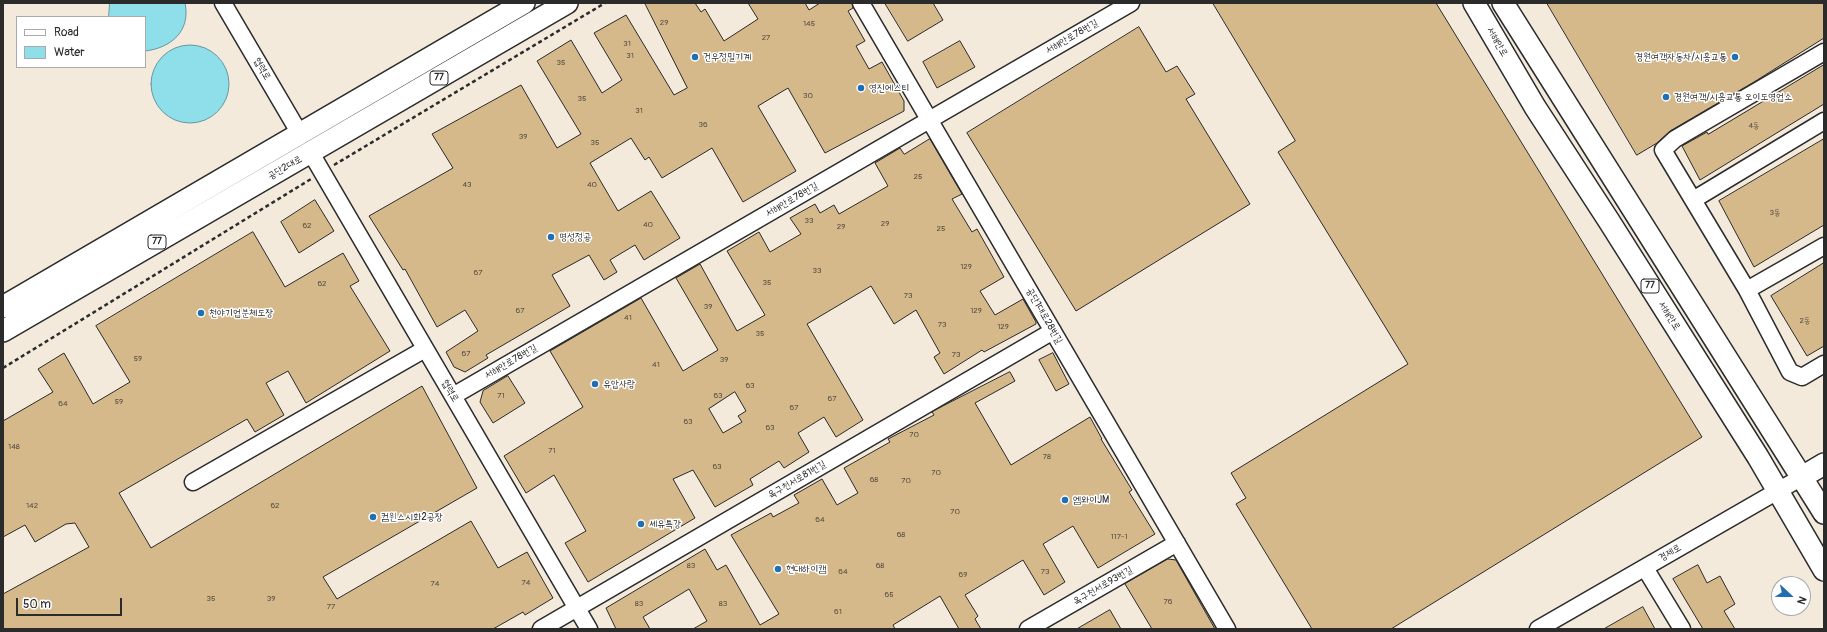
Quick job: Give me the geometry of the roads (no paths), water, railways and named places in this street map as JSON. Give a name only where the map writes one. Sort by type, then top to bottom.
[{"type":"main road","name":"77","points":[[3,307],[524,3]]},
{"type":"main road","name":"공단2대로","points":[[3,331],[567,3]]},
{"type":"main road","name":"서해안로","points":[[1474,3],[1535,107],[1609,221],[1778,491],[1824,570]]},
{"type":"main road","points":[[1503,3],[1824,513]]},
{"type":"main road","points":[[300,134],[310,153]]},
{"type":"main road","points":[[1802,477],[1824,464]]},
{"type":"street","name":"협력로","points":[[223,3],[300,134]]},
{"type":"street","name":"공단1대로28번길","points":[[861,3],[1227,629]]},
{"type":"street","name":"서해안로78번길","points":[[453,396],[1130,3]]},
{"type":"street","points":[[1824,52],[1675,139],[1663,150],[1747,290],[1790,372],[1802,377],[1824,364]]},
{"type":"street","points":[[1693,200],[1824,121]]},
{"type":"street","name":"협력로","points":[[310,153],[589,629]]},
{"type":"street","points":[[1747,290],[1824,246]]},
{"type":"street","name":"옥구천서로81번길","points":[[541,629],[1053,331]]},
{"type":"street","points":[[193,482],[425,349]]},
{"type":"street","name":"경제로","points":[[1538,629],[1802,477]]},
{"type":"street","name":"옥구천서로93번길","points":[[1028,629],[1177,543]]},
{"type":"street","points":[[1645,568],[1682,629]]},
{"type":"water","points":[[110,3],[185,3],[185,22],[182,30],[171,42],[146,51],[146,16],[109,16]]},
{"type":"water","points":[[190,45],[205,48],[217,57],[226,69],[229,84],[226,99],[217,111],[205,120],[190,123],[175,120],[163,111],[154,99],[151,84],[154,69],[163,57],[175,48]]},
{"type":"place","name":"건우정밀기계","points":[[695,57]]},
{"type":"place","name":"경원여객자동차/시흥교통","points":[[1735,57]]},
{"type":"place","name":"영진에스티","points":[[861,88]]},
{"type":"place","name":"경원여객/시흥교통 오이도영업소","points":[[1666,97]]},
{"type":"place","name":"명성정공","points":[[551,237]]},
{"type":"place","name":"천야기업분체도장","points":[[201,313]]},
{"type":"place","name":"유압사랑","points":[[595,384]]},
{"type":"place","name":"엠와이JM","points":[[1065,500]]},
{"type":"place","name":"컴윈스시화2공장","points":[[373,517]]},
{"type":"place","name":"세유특강","points":[[641,524]]},
{"type":"place","name":"현대하이캠","points":[[778,569]]}]
